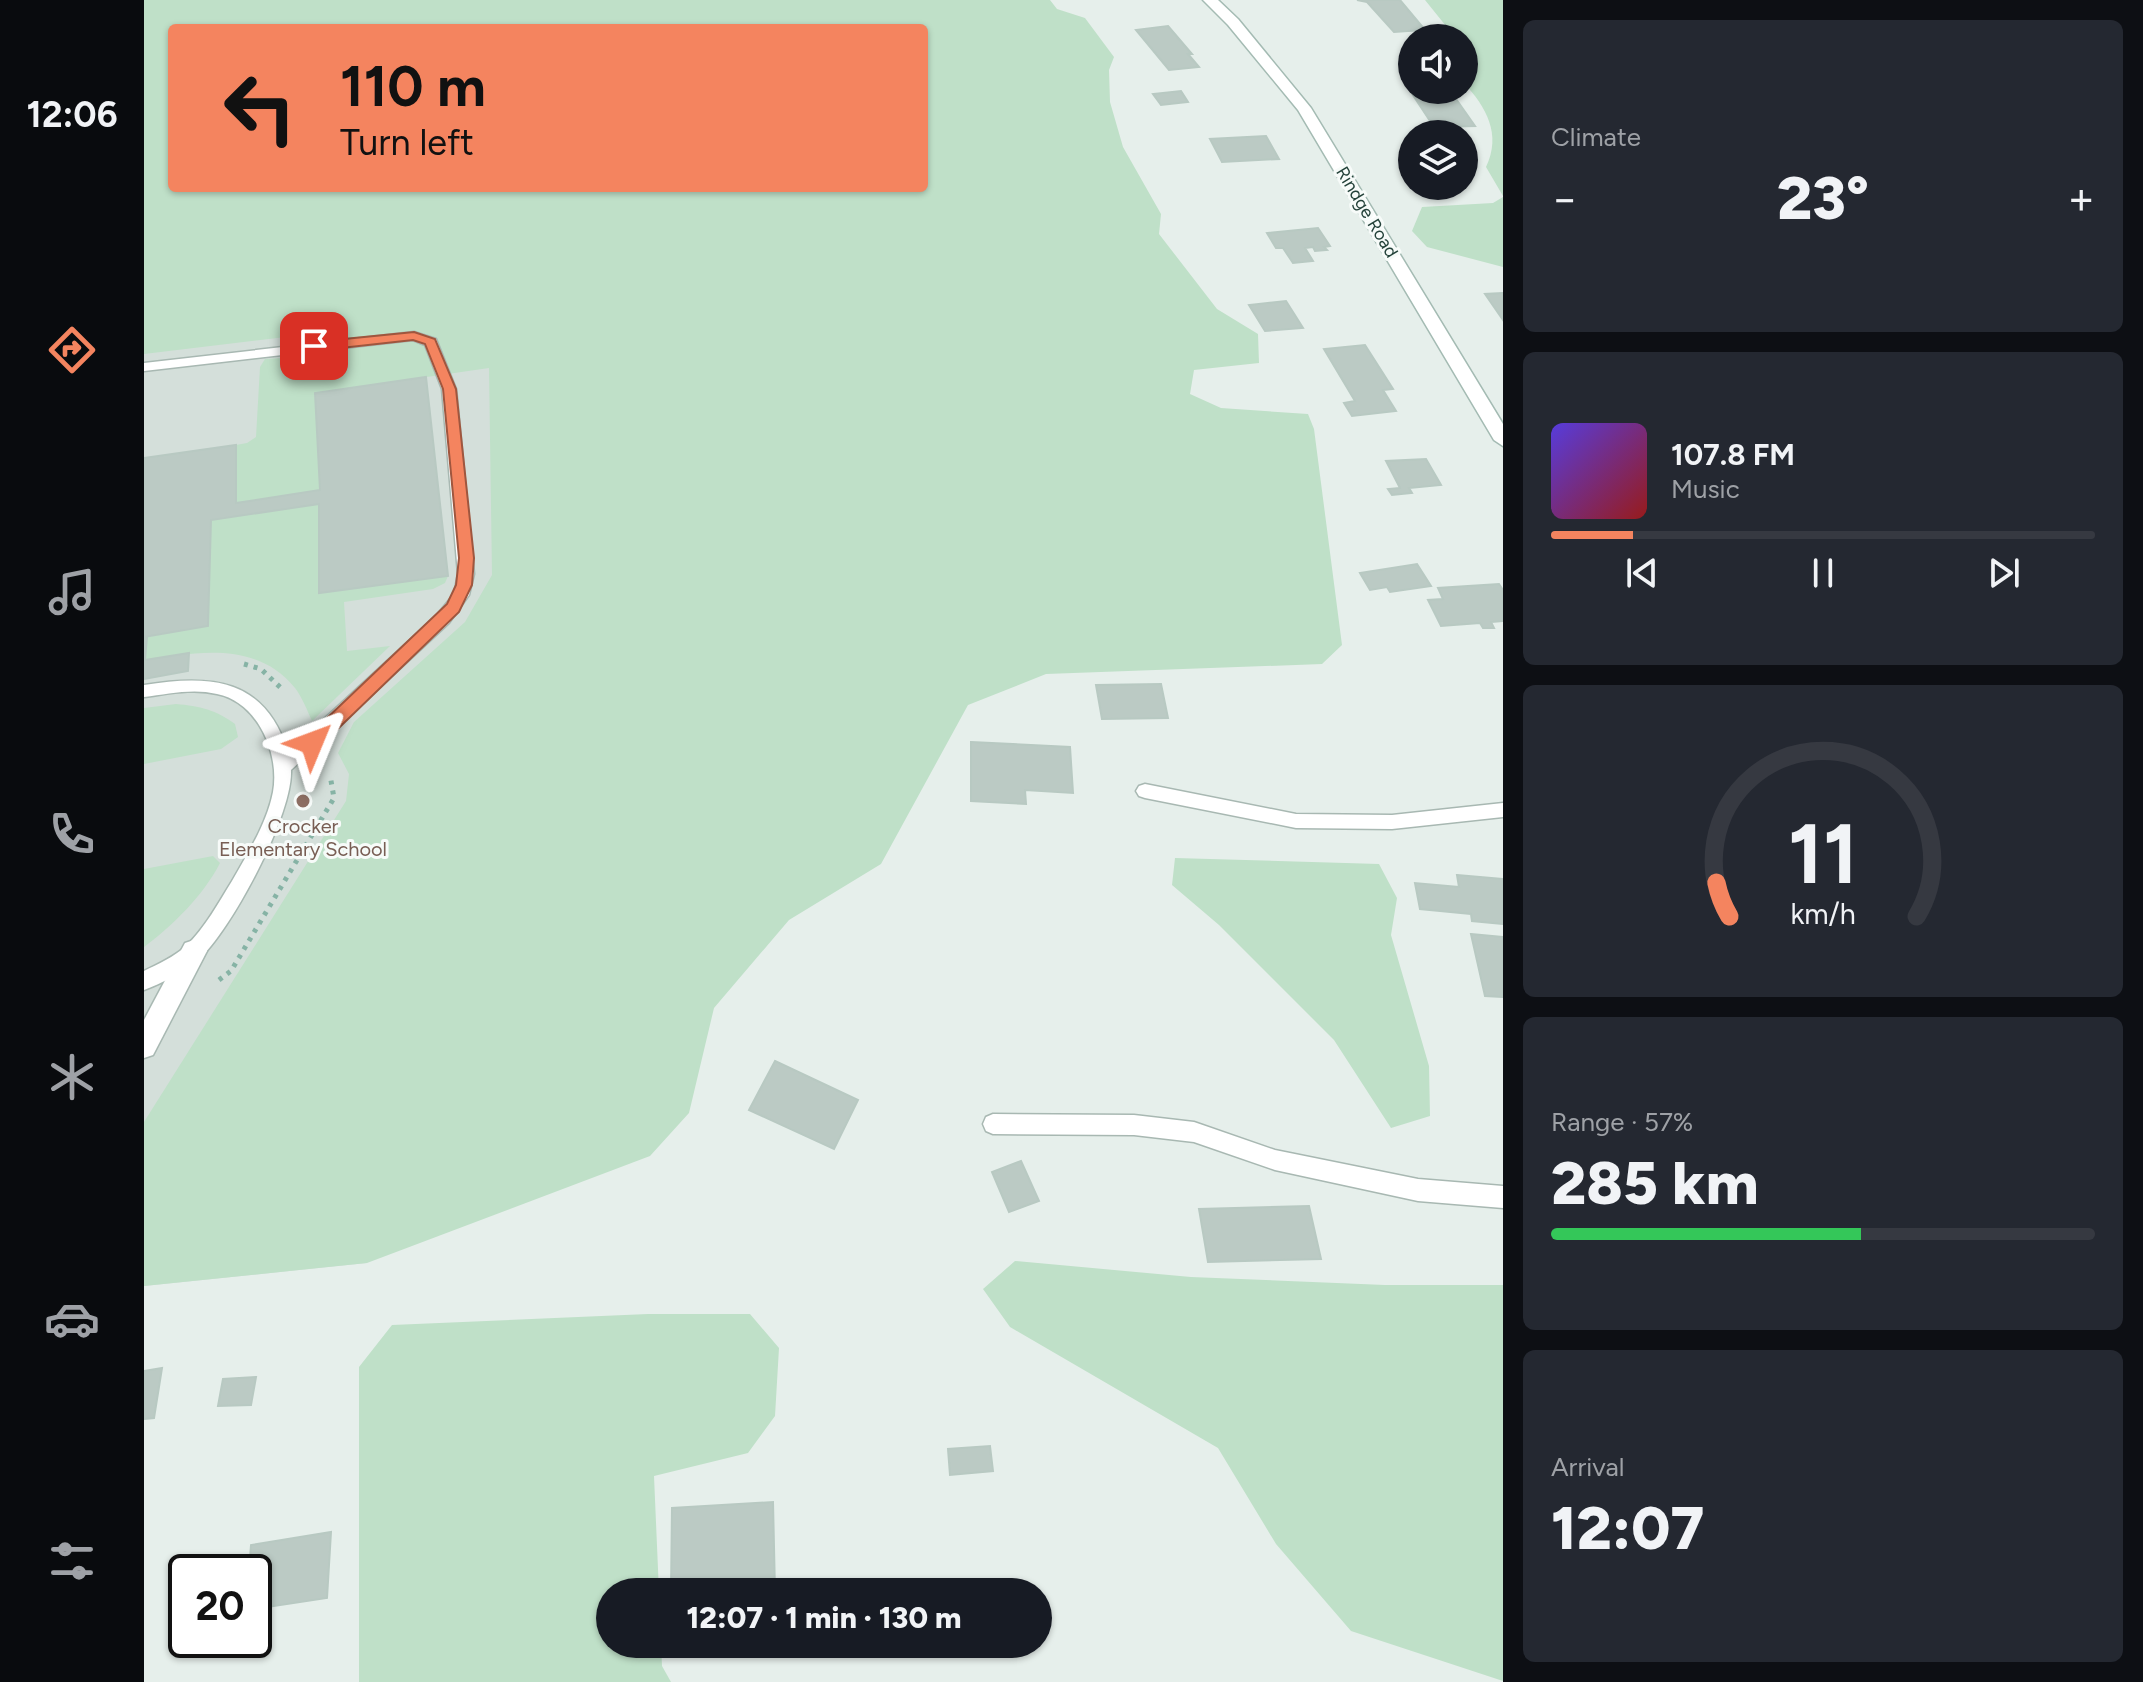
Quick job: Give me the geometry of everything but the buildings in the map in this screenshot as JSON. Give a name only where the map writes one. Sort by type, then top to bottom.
[{"type":"street","name":"Rindge Road","points":[[1210,0],[1233,22],[1304,108],[1503,440]]},
{"type":"street","points":[[144,1046],[194,951]]},
{"type":"lane","points":[[144,367],[414,336],[431,342],[445,373],[467,558],[461,595],[443,619],[283,767]]},
{"type":"lane","points":[[144,691],[197,684],[235,692],[247,699],[265,721],[283,767],[281,796],[269,829],[194,951],[144,981]]},
{"type":"lane","points":[[1145,791],[1296,821],[1392,822],[1503,810]]},
{"type":"lane","points":[[993,1124],[1134,1125],[1194,1132],[1275,1160],[1418,1190],[1503,1197]]},
{"type":"path","points":[[209,988],[231,971],[334,798],[330,775]]},
{"type":"shaded area","name":"Crocker Elementary School","points":[[144,0],[168,24],[168,192],[599,192],[367,1263],[144,1286]]},
{"type":"green space","points":[[144,0],[1050,0],[1057,9],[1085,18],[1114,57],[1109,70],[1110,102],[1123,147],[1161,214],[1159,234],[1217,309],[1258,334],[1259,363],[1194,370],[1190,394],[1221,408],[1308,414],[1314,429],[1342,645],[1322,664],[1046,674],[968,705],[881,864],[789,920],[714,1008],[689,1113],[650,1156],[367,1263],[144,1286],[144,1122],[346,801],[349,774],[338,753],[354,722],[465,622],[492,575],[489,368],[316,393],[320,490],[236,503],[236,445],[256,437],[260,367],[265,359],[299,357],[303,335],[144,354]]},
{"type":"green space","points":[[1425,0],[1503,0],[1503,196],[1486,167],[1491,155],[1492,132],[1478,101],[1478,24],[1444,24]]},
{"type":"green space","points":[[1503,197],[1503,267],[1427,247],[1412,231],[1422,207],[1493,203]]},
{"type":"green space","points":[[319,504],[319,593],[448,576],[445,583],[433,589],[344,602],[347,651],[390,646],[312,721],[295,688],[280,673],[245,656],[205,653],[145,660],[147,637],[208,626],[211,520]]},
{"type":"green space","points":[[176,704],[221,715],[235,724],[238,737],[221,749],[144,764],[144,708]]},
{"type":"green space","points":[[213,856],[220,863],[205,887],[176,919],[144,947],[144,869]]},
{"type":"green space","points":[[1175,858],[1379,864],[1397,898],[1391,935],[1429,1066],[1430,1116],[1391,1128],[1334,1040],[1219,925],[1172,885]]},
{"type":"green space","points":[[1015,1261],[1191,1277],[1385,1285],[1503,1285],[1503,1681],[1351,1631],[1276,1544],[1218,1448],[1010,1327],[983,1289]]},
{"type":"green space","points":[[648,1314],[750,1314],[779,1348],[775,1416],[748,1453],[654,1476],[658,1578],[596,1578],[596,1658],[662,1658],[662,1666],[671,1682],[359,1682],[359,1367],[392,1325]]},
{"type":"place","name":"Crocker Elementary School","points":[[303,801]]},
{"type":"route","points":[[312,743],[453,608],[464,585],[467,558],[449,389],[431,342],[414,336],[314,346]]}]
